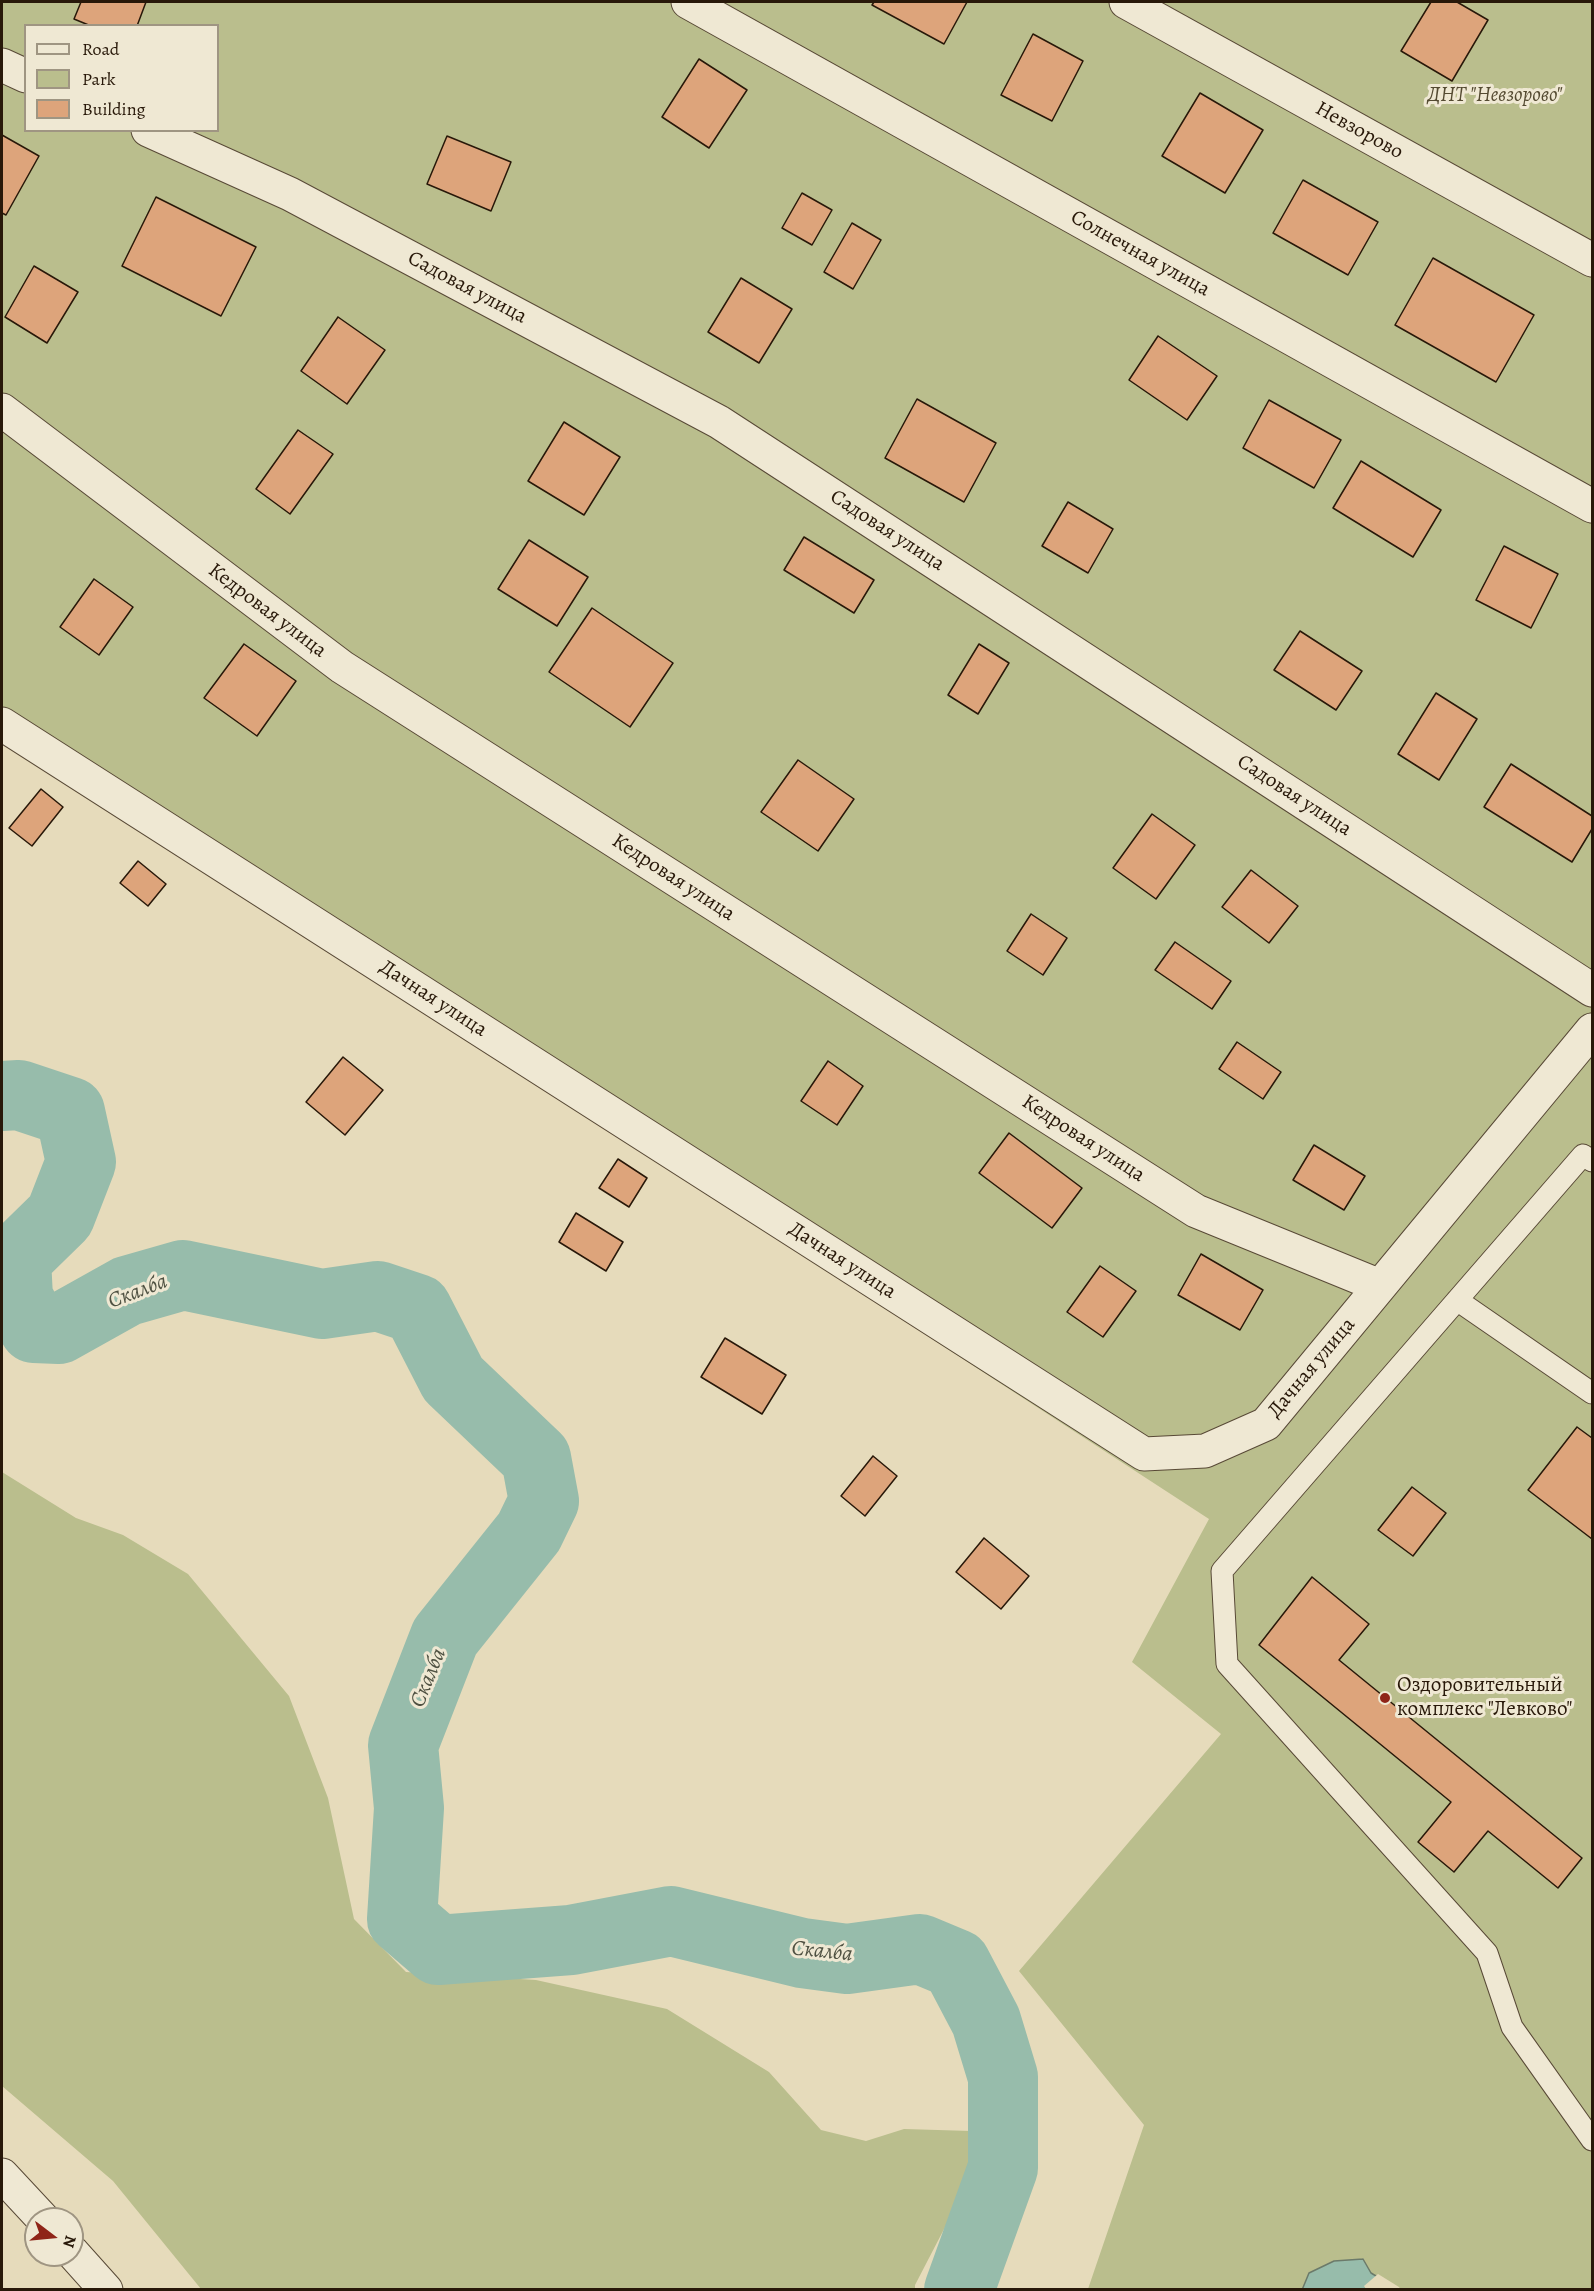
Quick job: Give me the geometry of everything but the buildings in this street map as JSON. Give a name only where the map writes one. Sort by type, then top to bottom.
[{"type":"street","name":"Солнечная улица","points":[[688,2],[1593,506]]},
{"type":"street","name":"Невзорово","points":[[1126,2],[1593,260]]},
{"type":"street","points":[[2,65],[24,75]]},
{"type":"street","name":"Садовая улица","points":[[152,132],[291,194],[719,422],[1593,990]]},
{"type":"street","name":"Кедровая улица","points":[[2,410],[342,667],[1196,1211],[1380,1286]]},
{"type":"street","name":"Дачная улица","points":[[2,723],[1144,1454],[1205,1451],[1266,1424],[1593,1030]]},
{"type":"street","points":[[2,2175],[31,2207]]},
{"type":"street","points":[[84,2265],[106,2289]]},
{"type":"lane","points":[[1593,1161],[1583,1155],[1222,1570],[1227,1664],[1487,1953],[1512,2027],[1593,2140]]},
{"type":"lane","points":[[1457,1300],[1593,1393]]},
{"type":"green space","name":"ДНТ \"Невзорово\"","points":[[2,2],[1592,2],[1592,2289],[1088,2289],[1144,2125],[1019,1971],[1221,1734],[1132,1662],[1209,1519],[2,734]]},
{"type":"green space","points":[[2,1472],[76,1518],[123,1535],[188,1574],[289,1696],[328,1798],[354,1919],[406,1972],[536,1980],[667,2009],[769,2072],[821,2130],[866,2141],[904,2129],[971,2131],[983,2154],[915,2289],[201,2289],[113,2181],[2,2086]]},
{"type":"shaded area","points":[[1363,2259],[1371,2273],[1398,2289],[1302,2290],[1309,2273],[1334,2261]]},
{"type":"pier","points":[[1378,2274],[1401,2290],[1366,2289],[1364,2286]]},
{"type":"waterway","name":"Скалба","points":[[2,1096],[19,1095],[70,1112],[81,1162],[60,1216],[16,1259],[18,1298],[34,1328],[59,1329],[127,1291],[183,1275],[322,1304],[378,1296],[417,1309],[453,1379],[536,1458],[544,1501],[529,1532],[445,1637],[403,1745],[409,1808],[402,1919],[438,1950],[571,1940],[671,1921],[802,1953],[847,1959],[920,1949],[956,1964],[986,2021],[1003,2077],[1003,2168],[959,2290]]},
{"type":"place","name":"Оздоровительный комплекс \"Левково\"","points":[[1385,1698]]}]
